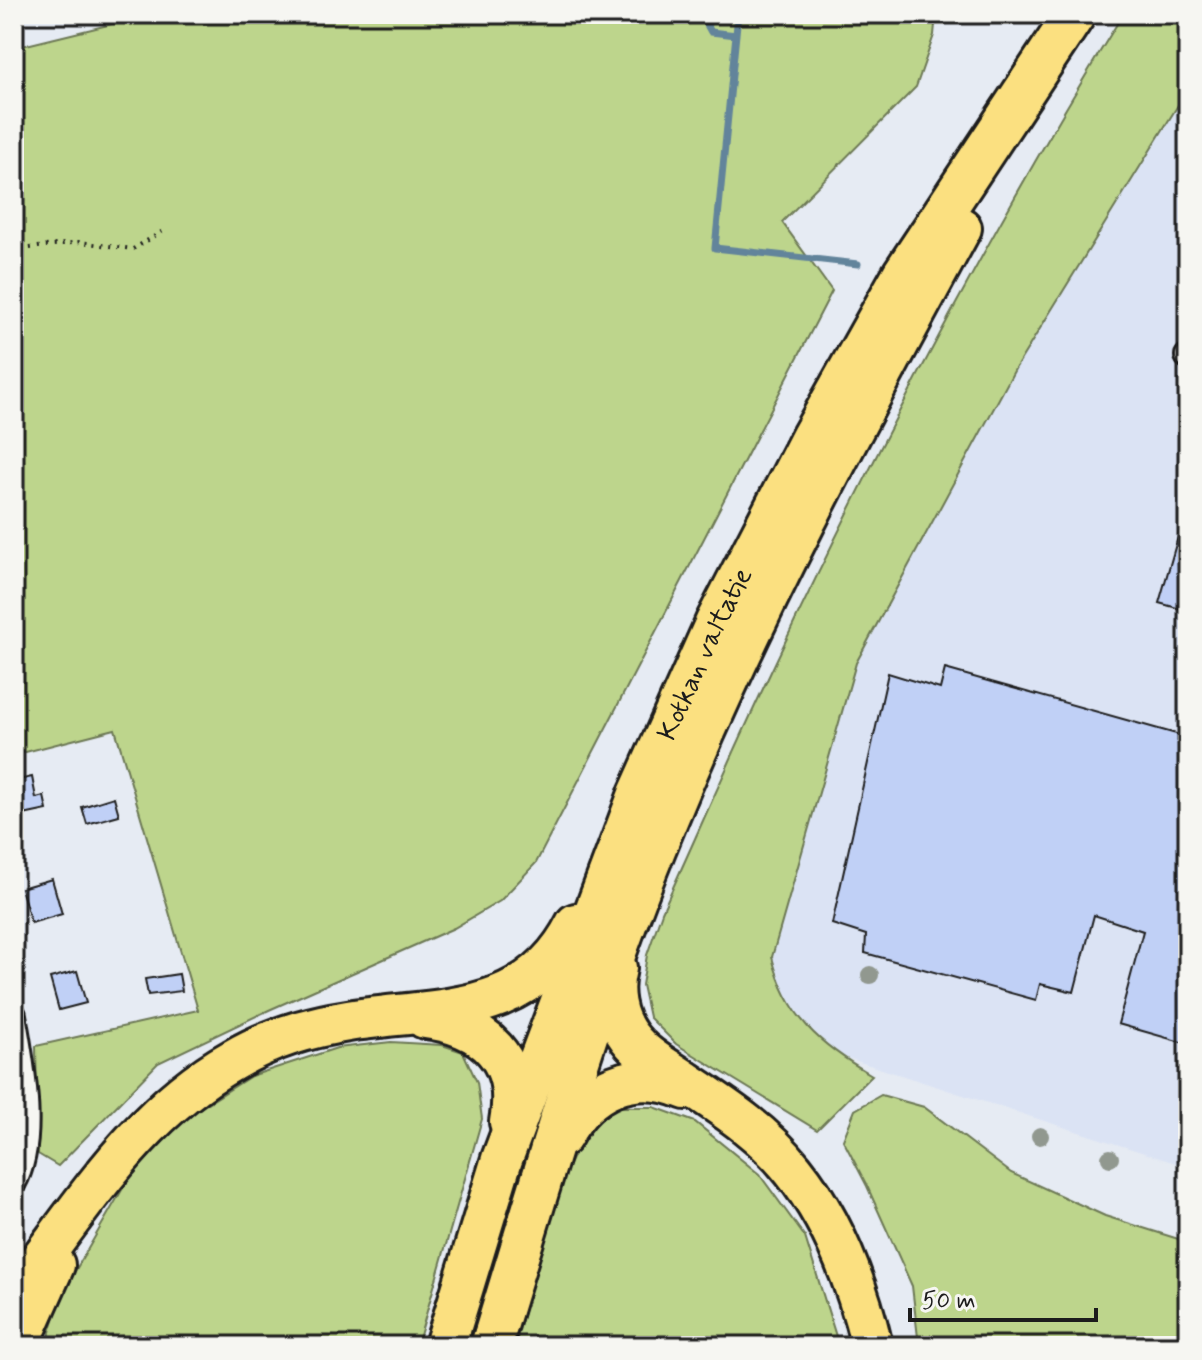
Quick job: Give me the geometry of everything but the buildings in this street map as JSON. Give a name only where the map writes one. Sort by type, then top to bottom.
[{"type":"highway","name":"Kotkan valtatie","points":[[445,1346],[502,1159],[639,794],[716,622],[858,352],[937,220],[1077,14]]},
{"type":"highway","name":"Kotkan valtatie","points":[[491,1346],[580,1052],[631,909],[697,747],[739,658],[921,302],[1077,14]]},
{"type":"highway","points":[[14,1294],[148,1123],[201,1079],[235,1058],[307,1030],[345,1022],[471,1006],[492,1000],[513,991],[549,964],[574,928],[639,794]]},
{"type":"highway","points":[[631,909],[613,984],[620,1022],[641,1050],[770,1144],[811,1194],[850,1272],[872,1346]]},
{"type":"highway","points":[[401,1015],[454,1023],[487,1041],[501,1055],[508,1070],[514,1100],[502,1159]]},
{"type":"highway","points":[[540,1186],[575,1115],[599,1092],[614,1084],[630,1080],[660,1081],[715,1101]]},
{"type":"highway","points":[[18,1346],[65,1239],[88,1197]]},
{"type":"street","points":[[14,1015],[27,1090],[23,1168],[14,1183]]},
{"type":"path","points":[[14,250],[79,242],[133,249],[163,231]]},
{"type":"shaded area","points":[[1188,89],[1188,1167],[838,1055],[806,1029],[779,984],[772,958],[856,663],[1015,368]]},
{"type":"green space","points":[[153,14],[936,14],[934,35],[916,87],[782,222],[832,291],[536,863],[500,901],[454,928],[158,1063],[58,1166],[38,1154],[36,1046],[198,1010],[115,729],[14,755],[14,48]]},
{"type":"green space","points":[[1123,14],[1188,14],[1188,89],[1015,369],[856,663],[772,957],[787,997],[808,1027],[837,1052],[872,1075],[817,1130],[676,1044],[649,1017],[642,985],[647,955],[662,912],[733,754],[857,495],[985,251]]},
{"type":"green space","points":[[391,1042],[442,1045],[463,1052],[477,1082],[482,1119],[417,1346],[49,1346],[50,1332],[63,1292],[130,1176],[188,1116],[251,1076],[337,1048]]},
{"type":"green space","points":[[881,1095],[924,1107],[1011,1173],[1105,1216],[1188,1242],[1188,1346],[919,1346],[912,1286],[843,1140],[855,1110]]},
{"type":"green space","points":[[615,1107],[654,1107],[695,1122],[759,1174],[805,1237],[839,1346],[515,1346],[554,1198],[586,1127]]},
{"type":"waterway","points":[[701,14],[711,32],[736,35]]},
{"type":"waterway","points":[[738,14],[715,248],[858,264]]}]
